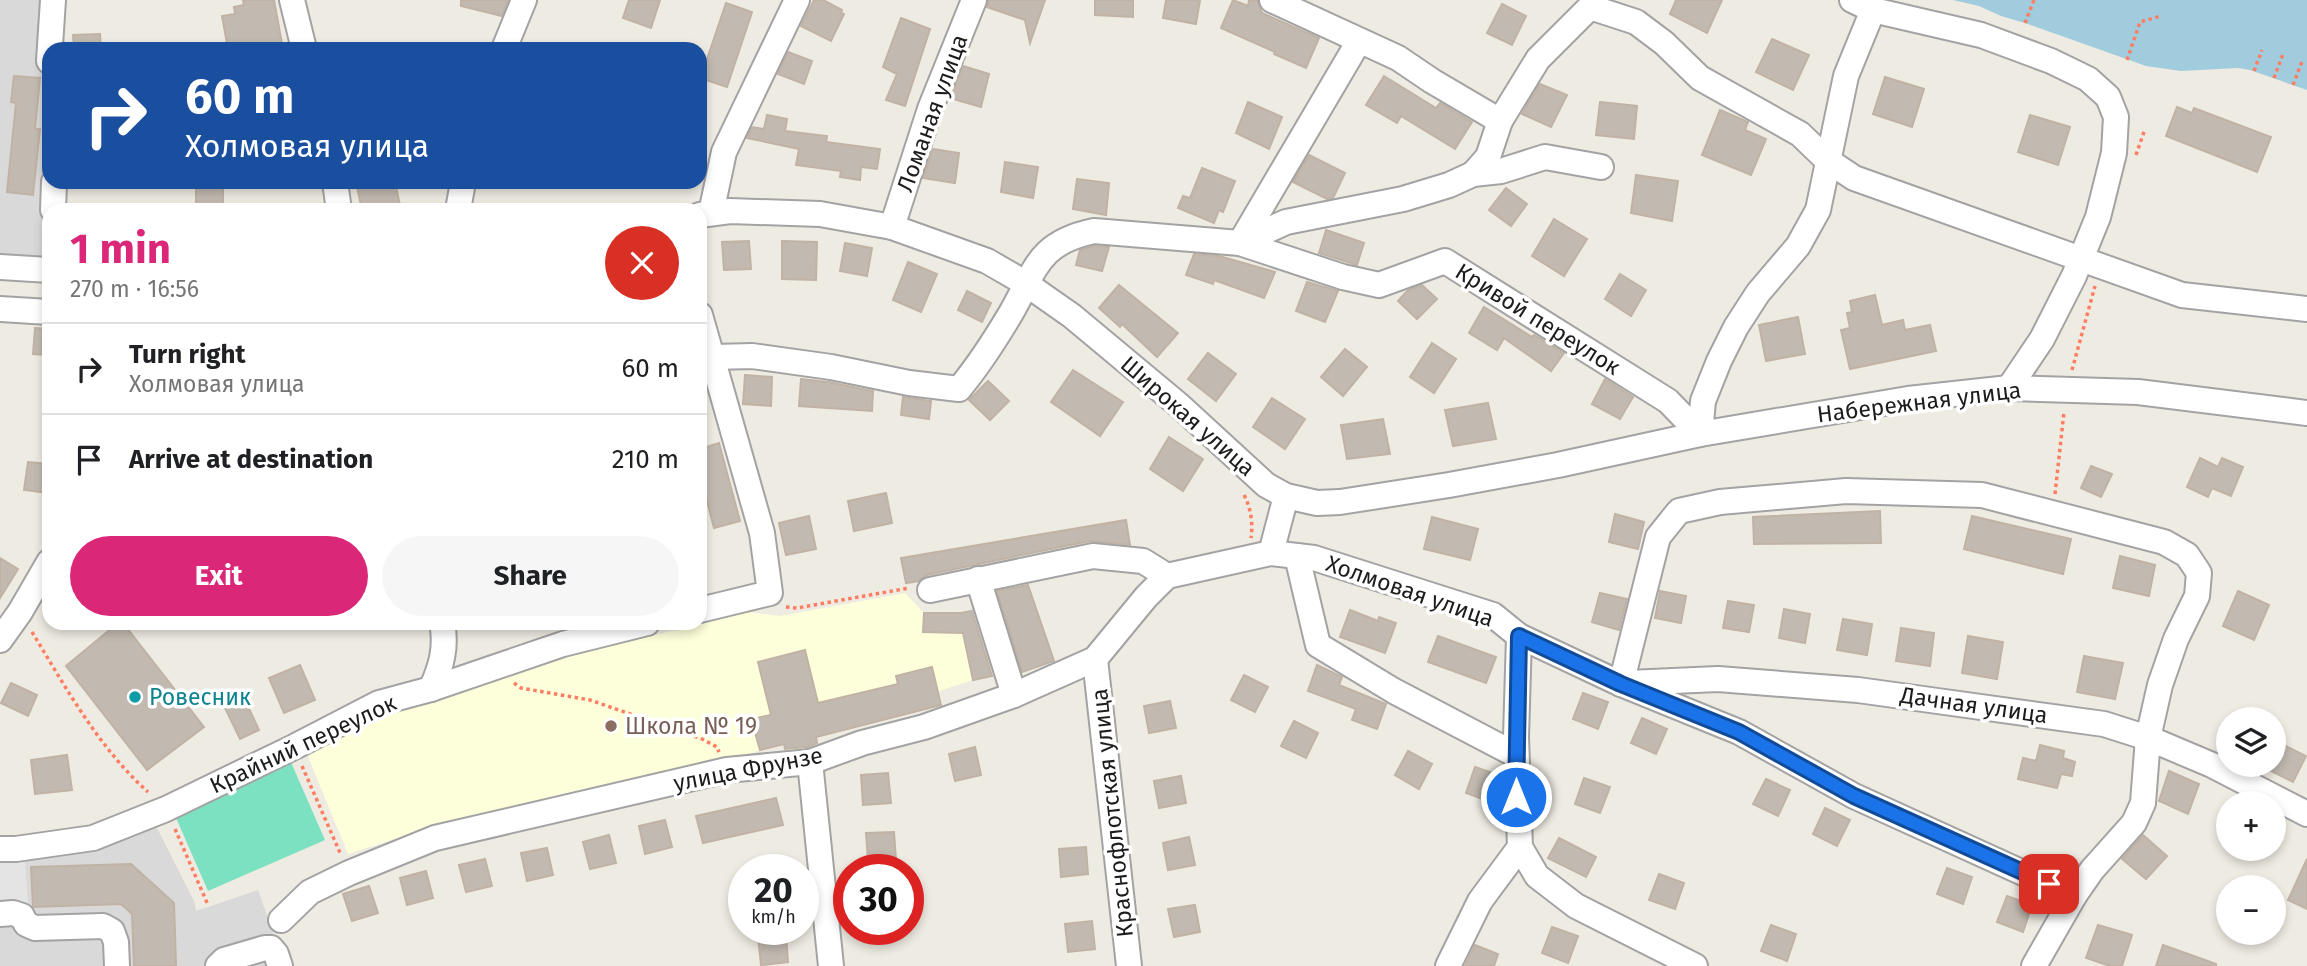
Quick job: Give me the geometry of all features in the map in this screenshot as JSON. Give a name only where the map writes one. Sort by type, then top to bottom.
[{"type":"street","points":[[50,42],[53,0]]},
{"type":"street","points":[[292,0],[302,42]]},
{"type":"street","points":[[507,42],[524,0]]},
{"type":"street","points":[[707,211],[724,152],[797,0]]},
{"type":"street","name":"Ломаная улица","points":[[892,227],[930,109],[974,0]]},
{"type":"street","points":[[1272,0],[1398,58],[1500,121]]},
{"type":"street","points":[[1700,435],[1703,401],[1735,327],[1758,293],[1798,246],[1818,210],[1862,5],[1981,35],[2051,61],[2088,79],[2108,97],[2116,117],[2114,153],[2098,217],[2091,262],[2009,388]]},
{"type":"street","points":[[1473,174],[1488,157],[1500,121],[1538,59],[1590,7],[1636,22],[1664,43],[1700,78],[1800,134],[1827,160],[1854,178],[2182,295],[2307,309]]},
{"type":"street","points":[[1240,243],[1359,41]]},
{"type":"street","name":"Кривой переулок","points":[[1240,243],[1286,222],[1403,199],[1449,185],[1473,174],[1502,171],[1545,157],[1601,167]]},
{"type":"street","name":"Широкая улица","points":[[707,214],[730,211],[820,214],[892,227],[987,261],[1025,283],[1072,316],[1180,406],[1266,485],[1286,496],[1317,503],[1340,502],[1558,465],[1700,435]]},
{"type":"street","name":"Кривой переулок","points":[[707,359],[752,356],[959,389],[984,358],[1037,262],[1059,243],[1077,234],[1094,231],[1240,243],[1343,277],[1379,285],[1445,261],[1668,401],[1700,435]]},
{"type":"street","points":[[0,267],[42,270]]},
{"type":"street","points":[[0,309],[42,312]]},
{"type":"street","points":[[707,359],[762,533],[770,593],[707,608]]},
{"type":"street","name":"Набережная улица","points":[[1700,435],[1908,400],[2009,388],[2138,392],[2307,413]]},
{"type":"street","points":[[1621,684],[1658,537],[1679,511],[1720,502],[1846,491],[1982,495],[2164,542],[2187,555],[2199,573],[2197,596],[2176,639],[2160,685],[2148,738],[2143,803],[2134,823],[2092,870],[2074,896],[2034,966]]},
{"type":"street","points":[[930,590],[1093,556],[1143,561],[1167,576],[1271,553],[1286,496]]},
{"type":"street","name":"Холмовая улица","points":[[1271,553],[1314,558],[1493,615],[1519,636],[1621,684],[1739,732],[1854,796],[2074,896]]},
{"type":"street","points":[[1297,556],[1318,645],[1394,691],[1516,755]]},
{"type":"street","points":[[0,640],[42,574]]},
{"type":"street","name":"улица Фрунзе","points":[[281,920],[310,892],[435,838],[727,770],[810,762],[862,743],[924,727],[1014,695],[1095,659],[1146,597],[1167,576]]},
{"type":"street","points":[[978,579],[1014,695]]},
{"type":"street","points":[[431,688],[440,670],[444,648],[443,630]]},
{"type":"street","name":"Крайний переулок","points":[[0,849],[93,838],[166,809],[379,703],[563,644],[620,630]]},
{"type":"street","points":[[1519,636],[1516,755],[1520,847],[1537,876],[1576,906],[1695,966]]},
{"type":"street","name":"Краснофлотская улица","points":[[1095,659],[1129,966]]},
{"type":"street","name":"Дачная улица","points":[[1621,684],[1718,679],[1858,690],[2104,724],[2148,738],[2212,765],[2307,814]]},
{"type":"street","points":[[810,762],[831,966]]},
{"type":"street","points":[[1448,966],[1480,901],[1520,847]]},
{"type":"street","points":[[0,914],[13,913],[22,916],[26,924],[35,928],[103,926],[112,931],[116,942],[117,966]]},
{"type":"street","points":[[218,966],[224,960],[265,948],[271,948],[280,966]]},
{"type":"path","points":[[2025,23],[2034,0]]},
{"type":"path","points":[[2127,60],[2140,22],[2161,16]]},
{"type":"path","points":[[2254,71],[2262,50]]},
{"type":"path","points":[[2274,78],[2283,54]]},
{"type":"path","points":[[2293,85],[2303,59]]},
{"type":"path","points":[[2133,166],[2145,129]]},
{"type":"path","points":[[2053,514],[2067,390],[2091,262]]},
{"type":"path","points":[[770,593],[778,607],[797,608],[905,588],[930,590]]},
{"type":"path","points":[[20,612],[99,737],[135,780],[166,809],[208,905]]},
{"type":"path","points":[[495,667],[521,688],[590,701],[702,739],[717,747],[727,770]]},
{"type":"path","points":[[294,747],[349,873]]},
{"type":"shaded area","points":[[0,0],[44,0],[42,189],[46,189],[45,203],[42,203],[42,257],[0,255]]},
{"type":"shaded area","name":"Школа № 19","points":[[905,593],[924,613],[959,614],[973,680],[939,691],[942,706],[816,737],[818,746],[786,754],[783,745],[760,750],[724,763],[426,829],[348,854],[307,754],[383,716],[566,657],[675,630],[707,630],[707,622],[748,612],[780,616]]},
{"type":"shaded area","points":[[154,822],[194,901],[196,911],[258,890],[285,966],[0,966],[0,857]]},
{"type":"shaded area","points":[[25,860],[28,907],[0,908],[0,861]]},
{"type":"green space","points":[[290,760],[325,840],[208,891],[173,811]]},
{"type":"water","points":[[1953,0],[2307,0],[2307,90],[2238,68],[2181,71],[2146,66],[1979,6]]},
{"type":"building","points":[[243,0],[274,0],[282,42],[227,42],[222,16],[235,14],[234,7],[244,5]]},
{"type":"building","points":[[461,0],[508,0],[502,16],[461,6]]},
{"type":"building","points":[[629,0],[660,0],[651,28],[623,18]]},
{"type":"building","points":[[814,0],[823,0],[842,10],[841,13],[844,14],[831,41],[801,26]]},
{"type":"building","points":[[989,0],[1045,0],[1030,43],[1025,20],[987,7]]},
{"type":"building","points":[[1095,0],[1133,0],[1133,17],[1095,15]]},
{"type":"building","points":[[1166,0],[1200,0],[1196,24],[1163,18]]},
{"type":"building","points":[[1233,0],[1248,6],[1249,0],[1257,0],[1262,13],[1319,38],[1306,68],[1221,28]]},
{"type":"building","points":[[1676,0],[1722,0],[1707,33],[1670,14]]},
{"type":"building","points":[[726,3],[752,12],[727,87],[707,80],[707,59]]},
{"type":"building","points":[[1502,4],[1526,16],[1512,45],[1487,33]]},
{"type":"building","points":[[901,18],[930,29],[905,106],[886,100],[897,74],[883,67]]},
{"type":"building","points":[[100,34],[101,42],[74,42],[73,35]]},
{"type":"building","points":[[1772,39],[1809,55],[1793,90],[1756,72]]},
{"type":"building","points":[[788,52],[812,61],[804,84],[778,74]]},
{"type":"building","points":[[963,66],[989,74],[981,107],[950,98]]},
{"type":"building","points":[[14,76],[40,78],[35,129],[40,129],[33,195],[7,192],[16,103],[11,102]]},
{"type":"building","points":[[1384,76],[1436,108],[1440,103],[1472,122],[1455,149],[1401,116],[1397,123],[1366,105]]},
{"type":"building","points":[[1885,77],[1924,89],[1912,127],[1873,114]]},
{"type":"building","points":[[1540,84],[1567,95],[1551,127],[1522,114]]},
{"type":"building","points":[[1248,102],[1282,117],[1269,149],[1236,133]]},
{"type":"building","points":[[1600,102],[1637,106],[1634,139],[1596,135]]},
{"type":"building","points":[[2177,107],[2192,113],[2194,108],[2271,137],[2257,172],[2166,136]]},
{"type":"building","points":[[1720,110],[1748,122],[1745,130],[1766,139],[1751,175],[1702,155]]},
{"type":"building","points":[[767,115],[787,119],[785,131],[827,136],[826,142],[880,149],[877,169],[861,167],[860,180],[840,177],[841,171],[796,165],[799,149],[747,138],[752,127],[764,129]]},
{"type":"building","points":[[2030,115],[2070,127],[2058,165],[2018,152]]},
{"type":"building","points":[[933,149],[959,153],[955,183],[923,178]]},
{"type":"building","points":[[1309,155],[1345,173],[1333,198],[1327,199],[1293,182]]},
{"type":"building","points":[[1005,162],[1038,167],[1033,198],[1001,192]]},
{"type":"building","points":[[1202,168],[1235,181],[1223,212],[1219,210],[1214,223],[1178,208],[1183,196],[1190,198]]},
{"type":"building","points":[[1636,175],[1678,181],[1672,221],[1631,213]]},
{"type":"building","points":[[1077,179],[1109,183],[1106,215],[1073,209]]},
{"type":"building","points":[[1506,188],[1527,204],[1511,226],[1489,210]]},
{"type":"building","points":[[196,189],[223,189],[223,203],[196,203]]},
{"type":"building","points":[[358,189],[396,189],[400,203],[360,203]]},
{"type":"building","points":[[1554,219],[1587,239],[1564,276],[1532,256]]},
{"type":"building","points":[[1326,230],[1364,243],[1357,265],[1319,253]]},
{"type":"building","points":[[749,241],[751,269],[724,270],[722,242]]},
{"type":"building","points":[[782,241],[817,242],[816,280],[782,279]]},
{"type":"building","points":[[845,243],[872,248],[867,276],[840,271]]},
{"type":"building","points":[[1095,246],[1109,247],[1102,271],[1076,265],[1080,250]]},
{"type":"building","points":[[1194,254],[1219,256],[1275,272],[1264,298],[1214,280],[1213,284],[1186,275]]},
{"type":"building","points":[[908,262],[937,274],[921,312],[893,300]]},
{"type":"building","points":[[1620,274],[1646,290],[1631,316],[1605,299]]},
{"type":"building","points":[[1307,282],[1338,291],[1325,322],[1296,311]]},
{"type":"building","points":[[1119,285],[1178,333],[1157,357],[1122,324],[1120,327],[1099,308]]},
{"type":"building","points":[[1422,285],[1437,299],[1417,319],[1398,301],[1408,290]]},
{"type":"building","points":[[967,291],[991,303],[982,322],[958,310]]},
{"type":"building","points":[[1875,295],[1882,325],[1903,320],[1905,330],[1930,325],[1936,351],[1850,369],[1841,330],[1850,328],[1847,313],[1852,312],[1850,301]]},
{"type":"building","points":[[1484,307],[1564,353],[1551,371],[1504,338],[1497,350],[1469,333]]},
{"type":"building","points":[[1798,317],[1805,354],[1766,361],[1759,325]]},
{"type":"building","points":[[35,328],[42,328],[42,355],[33,354]]},
{"type":"building","points":[[1432,343],[1456,359],[1434,393],[1410,377]]},
{"type":"building","points":[[1345,349],[1367,367],[1343,396],[1321,377]]},
{"type":"building","points":[[1208,353],[1236,374],[1216,401],[1188,379]]},
{"type":"building","points":[[1073,370],[1123,402],[1100,436],[1051,402]]},
{"type":"building","points":[[745,375],[772,377],[771,406],[743,404]]},
{"type":"building","points":[[801,379],[873,391],[872,411],[799,406]]},
{"type":"building","points":[[1605,379],[1633,397],[1620,419],[1592,404]]},
{"type":"building","points":[[988,381],[1009,401],[990,420],[969,400]]},
{"type":"building","points":[[903,397],[931,401],[929,419],[901,415]]},
{"type":"building","points":[[1272,398],[1305,419],[1285,449],[1253,427]]},
{"type":"building","points":[[1488,403],[1496,439],[1453,446],[1445,410]]},
{"type":"building","points":[[1383,419],[1390,454],[1347,459],[1341,425]]},
{"type":"building","points":[[1169,437],[1203,459],[1183,491],[1150,469]]},
{"type":"building","points":[[719,443],[740,521],[714,528],[707,501],[707,447]]},
{"type":"building","points":[[2200,458],[2218,467],[2222,458],[2243,467],[2231,496],[2212,488],[2208,497],[2187,487]]},
{"type":"building","points":[[28,462],[42,463],[42,492],[24,490]]},
{"type":"building","points":[[2091,466],[2112,474],[2101,497],[2081,488]]},
{"type":"building","points":[[886,493],[892,523],[854,531],[848,501]]},
{"type":"building","points":[[1880,511],[1881,543],[1754,544],[1753,517]]},
{"type":"building","points":[[1615,514],[1644,522],[1638,549],[1609,542]]},
{"type":"building","points":[[809,516],[816,549],[786,555],[779,523]]},
{"type":"building","points":[[1972,516],[2071,539],[2063,574],[1964,549]]},
{"type":"building","points":[[1432,517],[1478,529],[1470,560],[1424,549]]},
{"type":"building","points":[[1126,520],[1130,545],[1090,541],[927,575],[919,581],[906,583],[901,558]]},
{"type":"building","points":[[2120,556],[2155,565],[2149,596],[2113,588]]},
{"type":"building","points":[[0,558],[18,569],[0,598]]},
{"type":"building","points":[[1028,585],[1054,661],[1022,672],[997,591]]},
{"type":"building","points":[[1660,591],[1686,596],[1681,623],[1655,618]]},
{"type":"building","points":[[2238,591],[2269,605],[2254,640],[2223,626]]},
{"type":"building","points":[[1600,593],[1627,599],[1619,630],[1592,622]]},
{"type":"building","points":[[1728,601],[1754,605],[1749,632],[1723,628]]},
{"type":"building","points":[[1784,609],[1810,614],[1805,643],[1779,638]]},
{"type":"building","points":[[1350,610],[1378,621],[1379,617],[1396,623],[1385,653],[1340,637]]},
{"type":"building","points":[[972,611],[992,676],[973,680],[963,633],[923,632],[924,613]]},
{"type":"building","points":[[1843,619],[1872,624],[1867,655],[1837,650]]},
{"type":"building","points":[[1901,628],[1934,633],[1930,666],[1896,661]]},
{"type":"building","name":"Ровесник","points":[[110,630],[128,630],[204,727],[147,770],[66,666]]},
{"type":"building","points":[[1438,636],[1496,657],[1486,683],[1428,662]]},
{"type":"building","points":[[1968,636],[2003,642],[1997,679],[1962,673]]},
{"type":"building","points":[[805,650],[818,703],[898,684],[896,676],[932,667],[941,705],[816,737],[817,743],[807,747],[785,749],[784,744],[760,750],[751,719],[771,715],[758,662]]},
{"type":"building","points":[[2084,656],[2123,663],[2115,699],[2077,692]]},
{"type":"building","points":[[300,665],[315,700],[284,713],[269,678]]},
{"type":"building","points":[[1317,665],[1342,677],[1339,685],[1386,704],[1377,729],[1352,720],[1356,709],[1308,691]]},
{"type":"building","points":[[1244,675],[1268,687],[1255,712],[1231,700]]},
{"type":"building","points":[[11,683],[37,695],[28,716],[1,703]]},
{"type":"building","points":[[1583,693],[1608,702],[1598,729],[1573,719]]},
{"type":"building","points":[[243,696],[259,730],[240,739],[224,706]]},
{"type":"building","points":[[1170,701],[1176,728],[1149,733],[1144,706]]},
{"type":"building","points":[[1642,718],[1667,729],[1656,754],[1631,743]]},
{"type":"building","points":[[1294,721],[1318,733],[1306,758],[1281,746]]},
{"type":"building","points":[[2040,745],[2064,751],[2063,758],[2075,762],[2072,776],[2061,774],[2057,788],[2018,779],[2023,758],[2036,761]]},
{"type":"building","points":[[2286,746],[2306,756],[2293,782],[2283,777],[2286,777]]},
{"type":"building","points":[[975,747],[981,775],[955,781],[949,754]]},
{"type":"building","points":[[1408,751],[1432,764],[1419,789],[1395,775]]},
{"type":"building","points":[[67,755],[72,790],[35,794],[31,760]]},
{"type":"building","points":[[1475,767],[1501,776],[1491,802],[1466,793]]},
{"type":"building","points":[[2169,771],[2199,784],[2188,814],[2159,801]]},
{"type":"building","points":[[888,773],[891,803],[863,805],[861,775]]},
{"type":"building","points":[[1181,776],[1186,803],[1159,808],[1154,781]]},
{"type":"building","points":[[1584,778],[1610,787],[1600,813],[1575,804]]},
{"type":"building","points":[[1766,779],[1790,790],[1778,816],[1753,804]]},
{"type":"building","points":[[776,798],[783,825],[703,843],[696,816]]},
{"type":"building","points":[[1825,808],[1850,820],[1837,846],[1813,834]]},
{"type":"building","points":[[665,820],[672,847],[645,854],[639,826]]},
{"type":"building","points":[[894,832],[896,854],[868,854],[866,833]]},
{"type":"building","points":[[609,835],[616,863],[590,869],[583,842]]},
{"type":"building","points":[[2143,835],[2167,856],[2146,879],[2122,859]]},
{"type":"building","points":[[1189,837],[1195,865],[1168,870],[1163,843]]},
{"type":"building","points":[[1559,838],[1596,857],[1586,877],[1548,858]]},
{"type":"building","points":[[1086,847],[1088,874],[1061,877],[1059,849]]},
{"type":"building","points":[[547,848],[553,875],[527,881],[521,853]]},
{"type":"building","points":[[485,859],[492,886],[466,892],[459,865]]},
{"type":"building","points":[[2307,859],[2307,909],[2288,900]]},
{"type":"building","points":[[131,864],[174,903],[176,966],[134,966],[132,914],[121,904],[33,907],[31,867]]},
{"type":"building","points":[[1947,868],[1972,877],[1963,904],[1937,894]]},
{"type":"building","points":[[426,871],[433,898],[407,905],[400,878]]},
{"type":"building","points":[[1659,874],[1684,883],[1675,909],[1649,900]]},
{"type":"building","points":[[369,886],[378,913],[352,921],[343,894]]},
{"type":"building","points":[[2007,896],[2032,905],[2023,932],[1997,922]]},
{"type":"building","points":[[1195,905],[1200,932],[1174,937],[1168,909]]},
{"type":"building","points":[[1092,921],[1095,949],[1068,952],[1065,924]]},
{"type":"building","points":[[1771,925],[1796,934],[1787,961],[1761,951]]},
{"type":"building","points":[[2098,925],[2132,935],[2122,966],[2110,966],[2086,958]]},
{"type":"building","points":[[1552,927],[1578,936],[1568,963],[1542,953]]},
{"type":"building","points":[[759,945],[787,945],[788,962],[761,965]]},
{"type":"building","points":[[1475,945],[1498,954],[1494,966],[1465,966]]},
{"type":"building","points":[[2163,945],[2216,964],[2216,966],[2156,966]]},
{"type":"place","name":"Ровесник","points":[[135,697]]},
{"type":"place","name":"Школа № 19","points":[[611,726]]},
{"type":"route","points":[[1516,797],[1519,636],[1621,684],[1739,732],[1854,796],[2049,884]]}]
